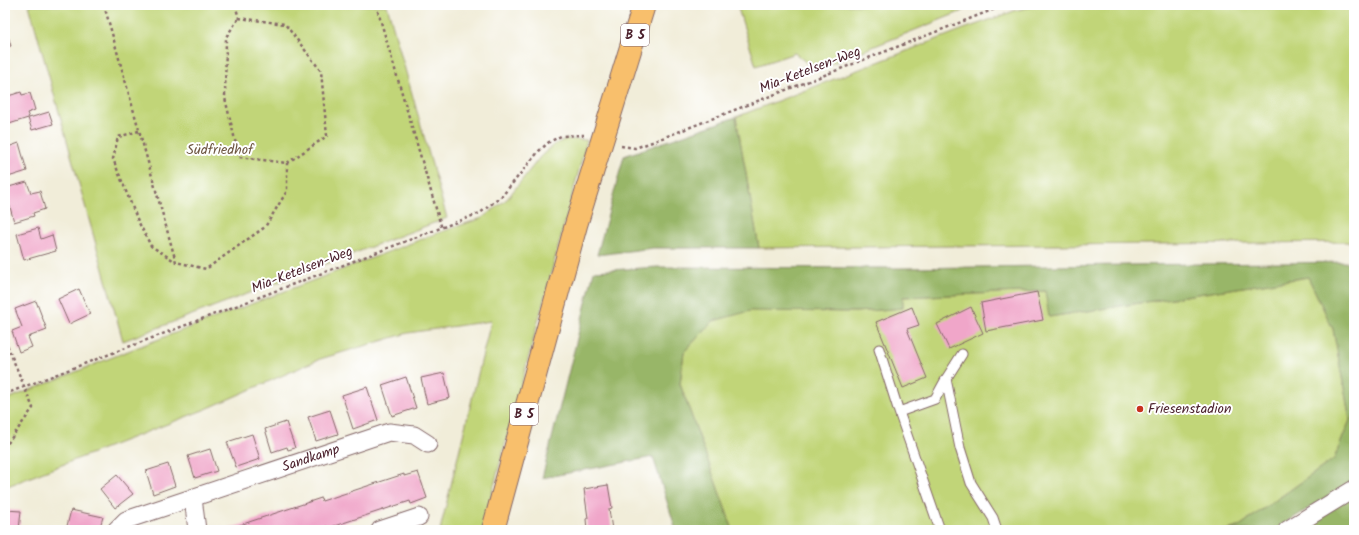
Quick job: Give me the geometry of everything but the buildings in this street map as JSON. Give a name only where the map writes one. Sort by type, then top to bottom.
[{"type":"highway","name":"B 5","points":[[493,530],[576,226],[644,5]]},
{"type":"street","name":"Sandkamp","points":[[116,530],[126,520],[388,432],[414,434],[428,444]]},
{"type":"street","points":[[1287,530],[1354,489]]},
{"type":"street","points":[[193,498],[197,530]]},
{"type":"street","points":[[380,530],[419,517]]},
{"type":"lane","points":[[879,349],[940,530]]},
{"type":"lane","points":[[899,412],[935,399],[962,354]]},
{"type":"lane","points":[[946,379],[960,448],[971,482],[993,518],[997,530]]},
{"type":"path","points":[[104,5],[176,262]]},
{"type":"path","points":[[236,5],[240,18]]},
{"type":"path","points":[[376,5],[442,229]]},
{"type":"path","name":"Mia-Ketelsen-Weg","points":[[621,146],[635,148],[652,142],[1005,5]]},
{"type":"path","points":[[240,18],[285,24],[322,70],[327,136],[287,163],[239,157],[225,98],[226,37],[240,18]]},
{"type":"path","points":[[139,131],[118,138],[114,159],[138,221],[151,246],[176,262],[206,269],[265,227],[286,191],[287,163]]},
{"type":"path","name":"Mia-Ketelsen-Weg","points":[[5,394],[345,264],[442,229],[480,213],[502,196],[539,151],[549,142],[561,136],[584,135]]},
{"type":"path","points":[[5,340],[33,408],[5,447]]},
{"type":"green space","name":"Südfriedhof","points":[[29,5],[387,5],[447,218],[123,341]]},
{"type":"green space","points":[[737,5],[975,6],[815,70],[795,53],[756,66]]},
{"type":"green space","points":[[1040,5],[1354,5],[1354,242],[759,248],[736,117],[961,30],[1017,10]]},
{"type":"green space","points":[[736,117],[759,248],[653,248],[597,255],[624,156]]},
{"type":"green space","points":[[566,139],[587,140],[482,530],[440,530],[491,321],[408,333],[320,359],[206,409],[5,487],[5,400],[133,349],[435,234],[482,218],[507,199],[540,157],[553,145]]},
{"type":"green space","points":[[1354,262],[1354,480],[1274,530],[1227,530],[1238,527],[1334,459],[1350,420],[1333,329],[1308,277],[1049,317],[1045,291],[903,297],[903,308],[856,312],[750,311],[713,321],[684,352],[680,384],[733,530],[676,530],[653,457],[542,478],[594,271],[658,267],[900,268]]},
{"type":"green space","points":[[1308,277],[1333,329],[1350,420],[1334,459],[1238,527],[1227,530],[733,530],[680,384],[684,352],[713,321],[750,310],[856,312],[903,308],[902,297],[1046,291],[1049,317]]},
{"type":"green space","points":[[1354,492],[1354,530],[1291,530]]},
{"type":"place","name":"Friesenstadion","points":[[1140,409]]}]
